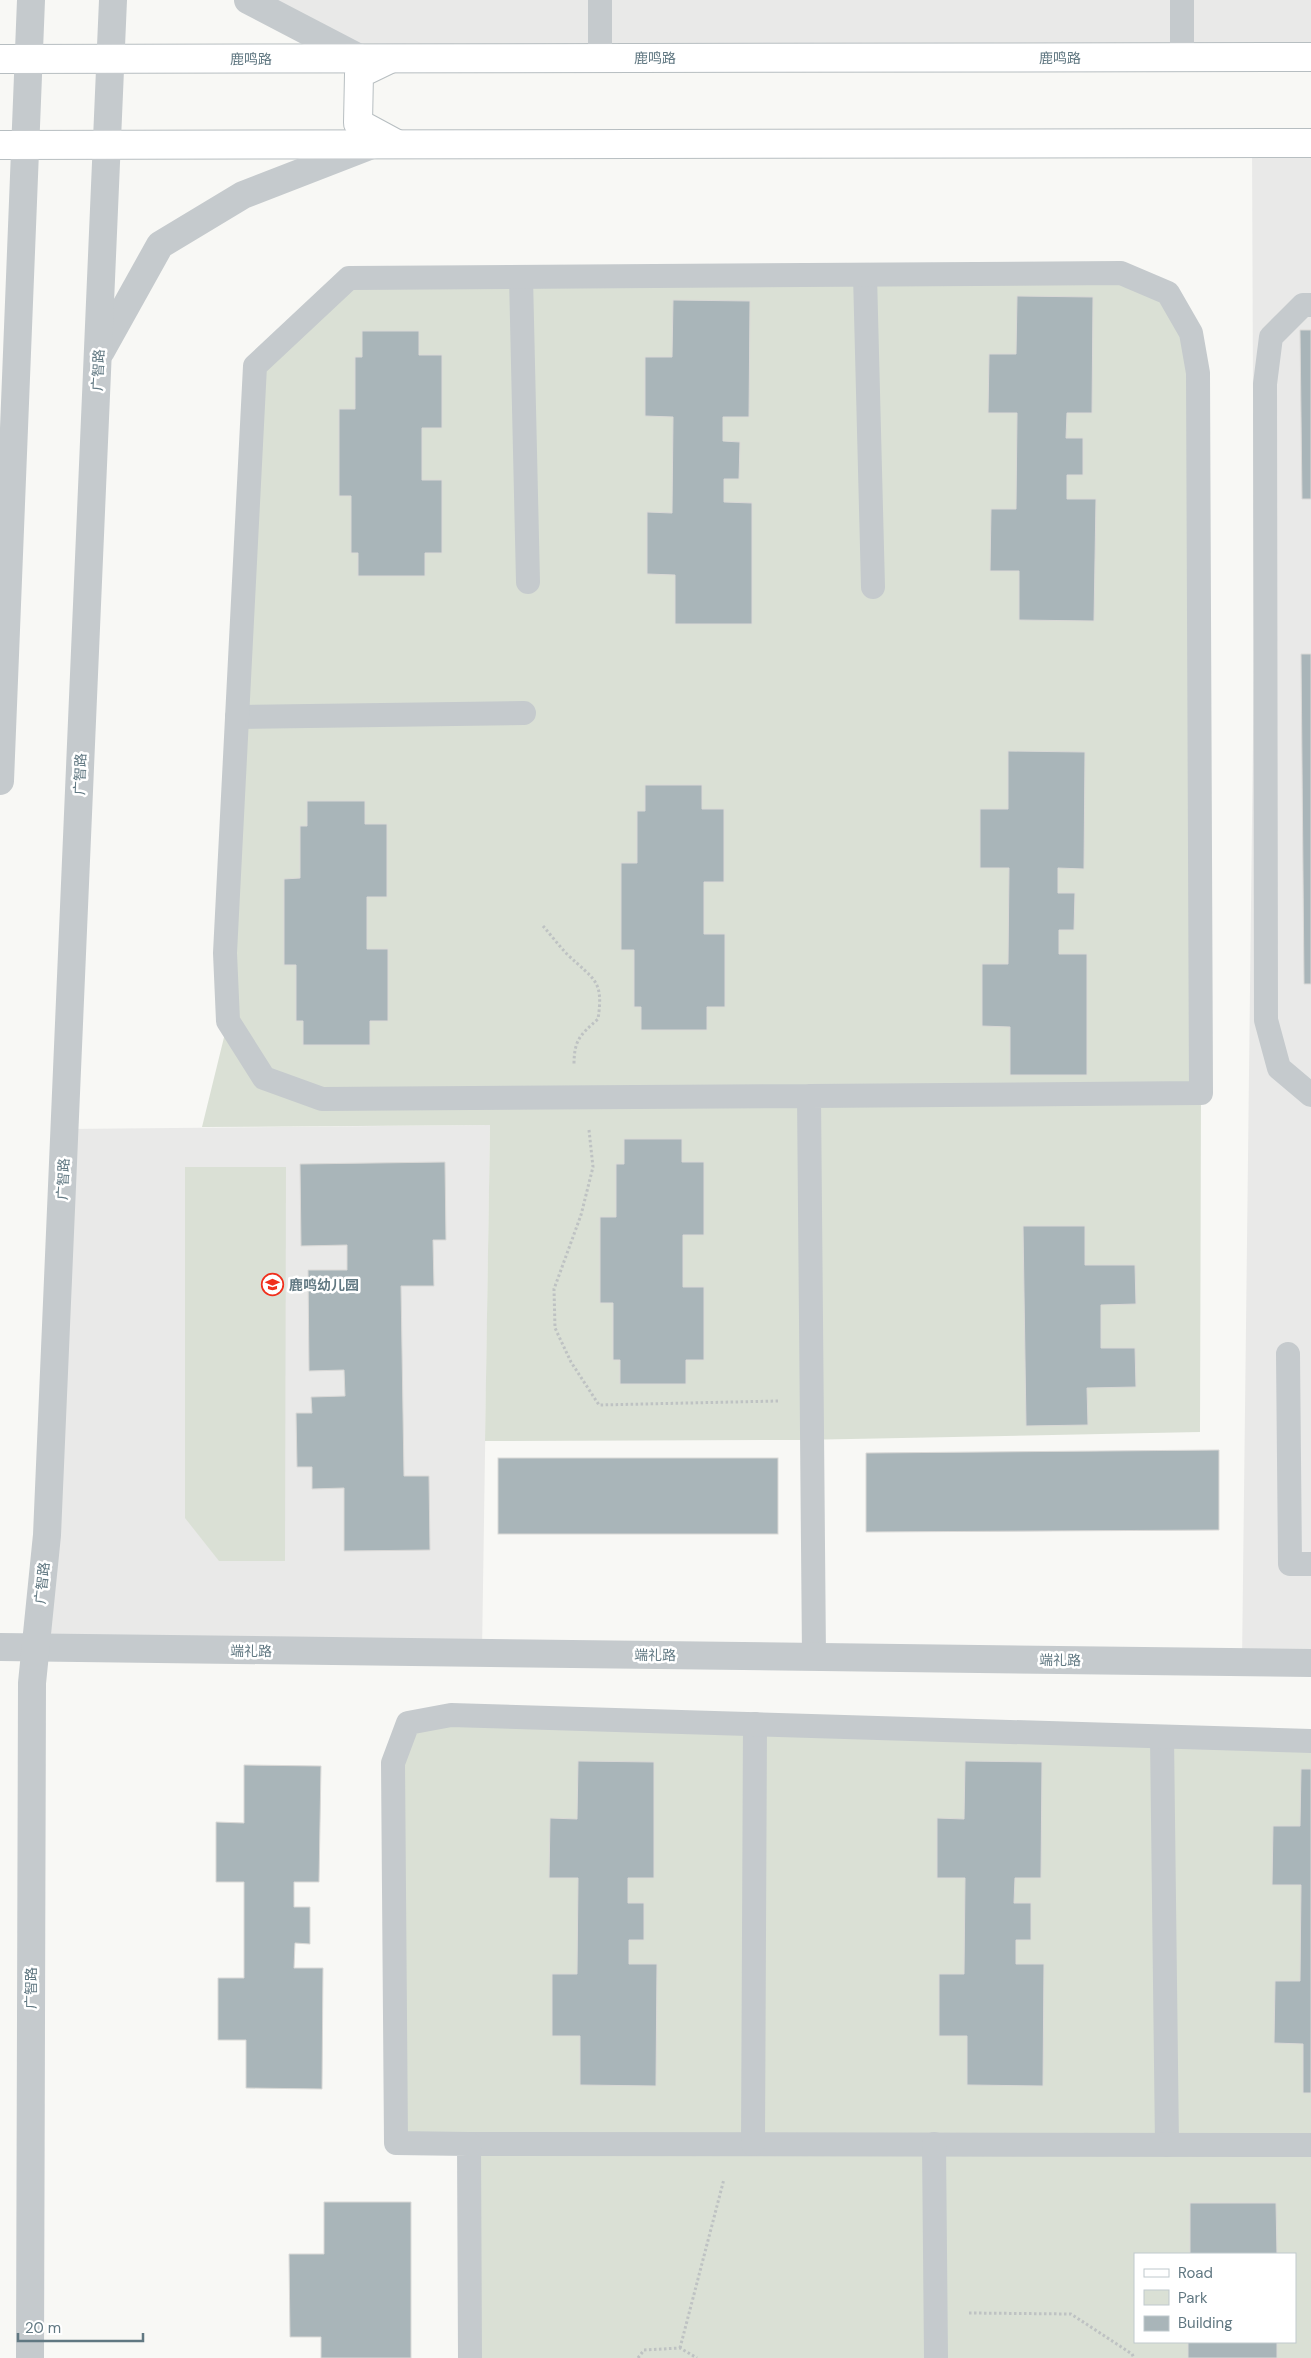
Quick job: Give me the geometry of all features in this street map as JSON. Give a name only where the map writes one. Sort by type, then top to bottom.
[{"type":"main road","name":"鹿鸣路","points":[[0,59],[1311,57]]},
{"type":"main road","points":[[386,144],[358,123],[359,74],[391,59]]},
{"type":"main road","points":[[13,144],[1311,143]]},
{"type":"street","points":[[0,781],[17,351],[13,144],[28,59],[31,0]]},
{"type":"street","name":"广智路","points":[[30,2358],[32,1684],[47,1536],[113,0]]},
{"type":"street","points":[[248,0],[361,59]]},
{"type":"street","points":[[98,357],[160,245],[243,196],[386,144]]},
{"type":"street","points":[[0,316],[17,351]]},
{"type":"street","name":"端礼路","points":[[0,1647],[1311,1663]]},
{"type":"lane","points":[[600,0],[600,58]]},
{"type":"lane","points":[[1182,0],[1182,58]]},
{"type":"lane","points":[[1121,273],[1168,293],[1191,334],[1198,373],[1201,1092],[322,1099],[264,1078],[228,1022],[225,953],[255,366],[349,278],[521,277],[1121,273]]},
{"type":"lane","points":[[865,275],[873,588]]},
{"type":"lane","points":[[521,277],[528,582]]},
{"type":"lane","points":[[1311,305],[1303,305],[1271,337],[1265,384],[1266,1020],[1279,1068],[1311,1095]]},
{"type":"lane","points":[[237,716],[524,713]]},
{"type":"lane","points":[[809,1096],[814,1657]]},
{"type":"lane","points":[[1288,1354],[1290,1564],[1311,1564]]},
{"type":"lane","points":[[1311,1742],[452,1715],[408,1723],[393,1763],[396,2143],[1311,2145]]},
{"type":"lane","points":[[743,2144],[755,1724]]},
{"type":"lane","points":[[1162,1737],[1167,2145]]},
{"type":"lane","points":[[469,2144],[470,2358]]},
{"type":"lane","points":[[934,2144],[936,2358]]},
{"type":"path","points":[[542,926],[567,954],[594,977],[602,997],[598,1019],[579,1035],[574,1051],[574,1097],[589,1129],[592,1166],[581,1215],[554,1289],[555,1328],[571,1362],[599,1405],[812,1400]]},
{"type":"path","points":[[680,2348],[743,2144]]},
{"type":"path","points":[[936,2312],[1072,2314],[1132,2354],[1134,2358]]},
{"type":"path","points":[[638,2358],[644,2350],[680,2348],[697,2358]]},
{"type":"shaded area","points":[[248,0],[1311,0],[1311,57],[361,59]]},
{"type":"shaded area","points":[[1252,143],[1311,143],[1311,1663],[1242,1662],[1254,653]]},
{"type":"shaded area","name":"鹿鸣幼儿园","points":[[490,1125],[482,1653],[36,1649],[65,1129]]},
{"type":"green space","points":[[1121,273],[1168,293],[1191,333],[1201,1093],[1200,1432],[799,1440],[485,1441],[490,1125],[202,1127],[228,1021],[255,366],[349,278]]},
{"type":"green space","points":[[185,1167],[286,1167],[285,1561],[219,1561],[185,1518]]},
{"type":"green space","points":[[408,1723],[1311,1741],[1311,2358],[470,2358],[469,2144],[396,2143],[393,1763]]},
{"type":"building","points":[[1017,296],[1093,297],[1092,413],[1067,413],[1066,438],[1083,438],[1083,475],[1067,475],[1067,499],[1096,499],[1094,621],[1019,620],[1019,571],[990,571],[991,509],[1016,509],[1017,413],[988,413],[989,354],[1016,354]]},
{"type":"building","points":[[673,300],[750,301],[749,417],[723,417],[723,441],[740,442],[739,479],[724,479],[724,502],[752,503],[752,624],[675,624],[675,575],[647,574],[647,512],[672,513],[673,417],[645,416],[645,357],[672,357]]},
{"type":"building","points":[[1300,330],[1311,330],[1311,499],[1302,499]]},
{"type":"building","points":[[362,331],[419,331],[419,355],[442,355],[442,428],[422,428],[422,480],[442,480],[442,553],[425,553],[425,576],[358,576],[358,553],[351,553],[351,496],[339,496],[339,409],[355,409],[355,357],[362,357]]},
{"type":"building","points":[[1301,654],[1311,654],[1311,984],[1304,984]]},
{"type":"building","points":[[1008,751],[1085,752],[1084,869],[1058,868],[1058,893],[1075,893],[1074,930],[1059,930],[1059,954],[1087,954],[1087,1075],[1010,1075],[1010,1027],[982,1026],[982,964],[1008,964],[1009,868],[980,868],[980,809],[1008,809]]},
{"type":"building","points":[[645,785],[702,785],[702,809],[724,809],[724,882],[704,882],[704,934],[725,934],[725,1007],[707,1007],[707,1030],[641,1030],[641,1007],[634,1007],[634,950],[621,950],[621,863],[637,863],[637,811],[645,811]]},
{"type":"building","points":[[307,801],[365,801],[365,824],[387,824],[387,897],[367,897],[367,949],[388,949],[388,1021],[370,1021],[370,1045],[303,1045],[303,1021],[296,1021],[296,965],[284,965],[284,879],[300,878],[300,826],[307,826]]},
{"type":"building","points":[[624,1139],[682,1139],[682,1162],[704,1162],[704,1235],[683,1235],[683,1287],[704,1287],[704,1360],[686,1360],[686,1384],[620,1384],[620,1360],[613,1360],[613,1303],[600,1303],[600,1217],[616,1217],[616,1164],[624,1164]]},
{"type":"building","points":[[445,1162],[446,1240],[433,1240],[434,1286],[401,1286],[404,1476],[429,1476],[430,1550],[344,1551],[344,1488],[312,1489],[312,1467],[297,1467],[296,1413],[312,1413],[311,1397],[345,1396],[344,1370],[309,1371],[308,1270],[347,1270],[347,1245],[301,1246],[300,1164]]},
{"type":"building","points":[[1023,1226],[1085,1226],[1085,1265],[1135,1265],[1136,1304],[1101,1305],[1101,1348],[1135,1348],[1136,1387],[1087,1388],[1088,1425],[1026,1426]]},
{"type":"building","points":[[1219,1450],[1219,1530],[866,1532],[866,1453]]},
{"type":"building","points":[[498,1458],[778,1458],[778,1534],[498,1534]]},
{"type":"building","points":[[578,1761],[654,1762],[654,1878],[628,1878],[628,1903],[644,1903],[644,1940],[629,1940],[629,1964],[657,1964],[656,2086],[580,2085],[580,2036],[552,2036],[552,1974],[577,1974],[578,1878],[549,1878],[550,1818],[577,1819]]},
{"type":"building","points":[[965,1761],[1042,1762],[1041,1878],[1015,1878],[1014,1903],[1031,1903],[1031,1940],[1016,1940],[1016,1964],[1044,1964],[1043,2086],[967,2085],[967,2036],[939,2036],[939,1974],[964,1974],[965,1878],[937,1878],[937,1818],[964,1819]]},
{"type":"building","points":[[244,1765],[321,1766],[319,1882],[294,1882],[294,1907],[310,1907],[310,1944],[295,1943],[294,1968],[323,1968],[322,2089],[246,2088],[246,2040],[218,2040],[218,1978],[244,1978],[244,1882],[216,1882],[216,1822],[244,1823]]},
{"type":"building","points":[[1301,1769],[1311,1769],[1311,2093],[1303,2093],[1303,2044],[1274,2043],[1275,1981],[1300,1981],[1301,1885],[1272,1885],[1273,1826],[1300,1826]]},
{"type":"building","points":[[324,2202],[411,2202],[411,2358],[321,2358],[321,2337],[290,2337],[289,2254],[324,2254]]},
{"type":"building","points":[[1190,2203],[1276,2203],[1277,2253],[1190,2253]]},
{"type":"building","points":[[1188,2343],[1277,2343],[1277,2358],[1188,2358]]},
{"type":"place","name":"鹿鸣幼儿园","points":[[273,1285]]}]
